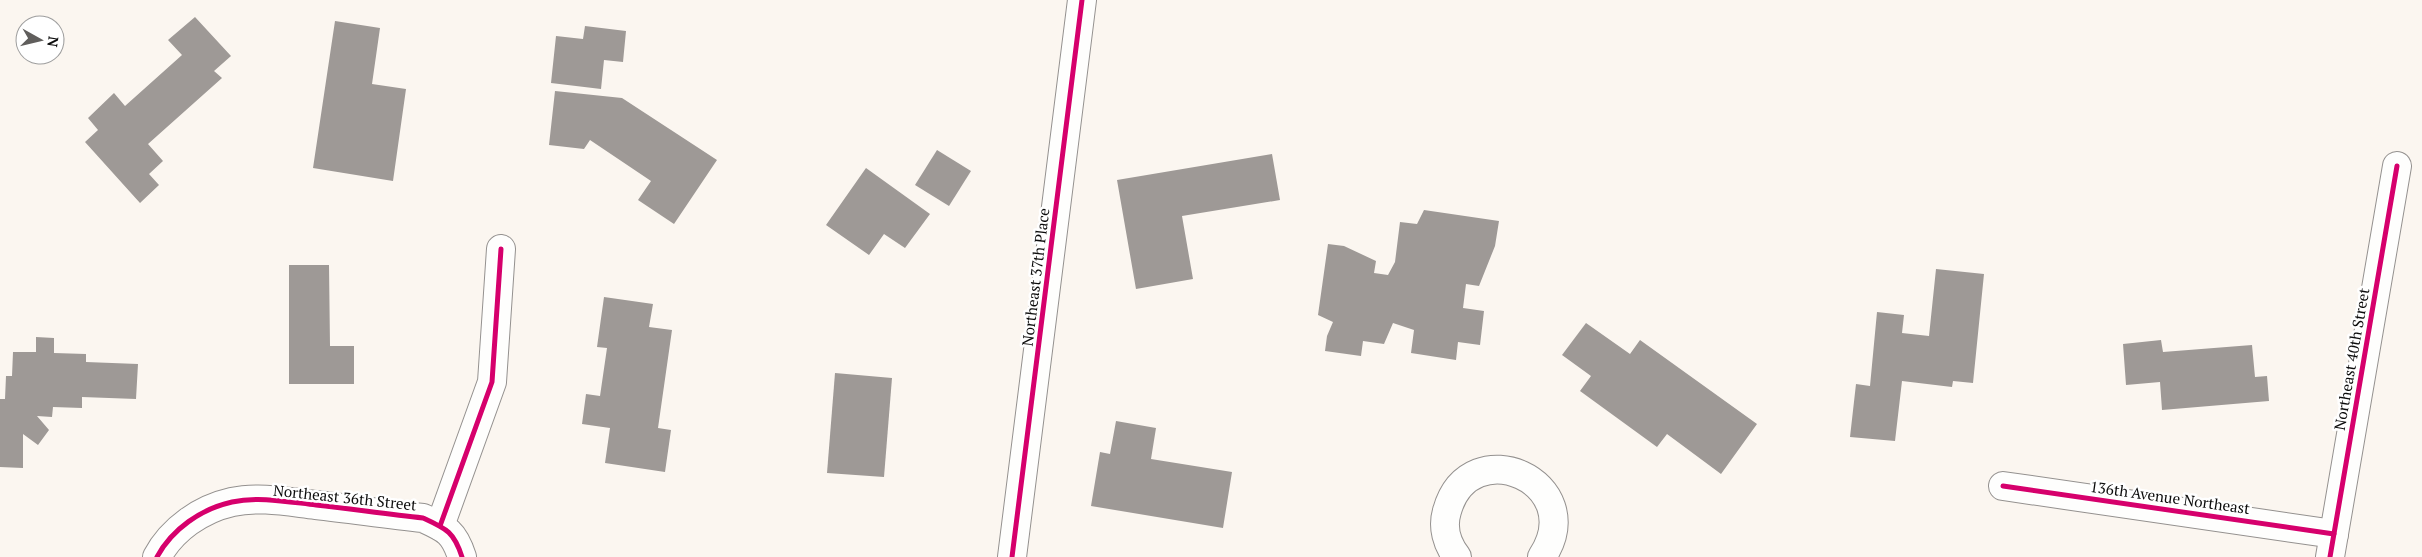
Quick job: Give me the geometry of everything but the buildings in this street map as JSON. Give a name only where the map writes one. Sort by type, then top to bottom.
[{"type":"street","name":"Northeast 37th Place","points":[[1012,557],[1082,0]]},
{"type":"street","name":"Northeast 40th Street","points":[[2332,545],[2397,166]]},
{"type":"street","points":[[453,540],[492,382],[501,249]]},
{"type":"street","points":[[1447,555],[1445,517],[1450,500],[1458,488],[1473,475],[1489,470],[1506,469],[1523,474],[1537,484],[1547,497],[1553,513],[1553,530],[1548,547],[1542,557]]},
{"type":"street","name":"136th Avenue Northeast","points":[[2003,486],[2332,545]]},
{"type":"street","name":"Northeast 36th Street","points":[[157,557],[165,543],[178,529],[201,514],[232,502],[270,500],[422,518],[453,540]]},
{"type":"cycle path","points":[[1012,557],[1082,0]]},
{"type":"cycle path","points":[[2330,557],[2397,166]]},
{"type":"cycle path","points":[[440,526],[492,382],[501,249]]},
{"type":"cycle path","points":[[2003,486],[2334,534]]},
{"type":"cycle path","points":[[157,557],[163,547],[188,522],[220,505],[242,500],[285,501],[423,518],[448,532],[456,542],[462,557]]}]
